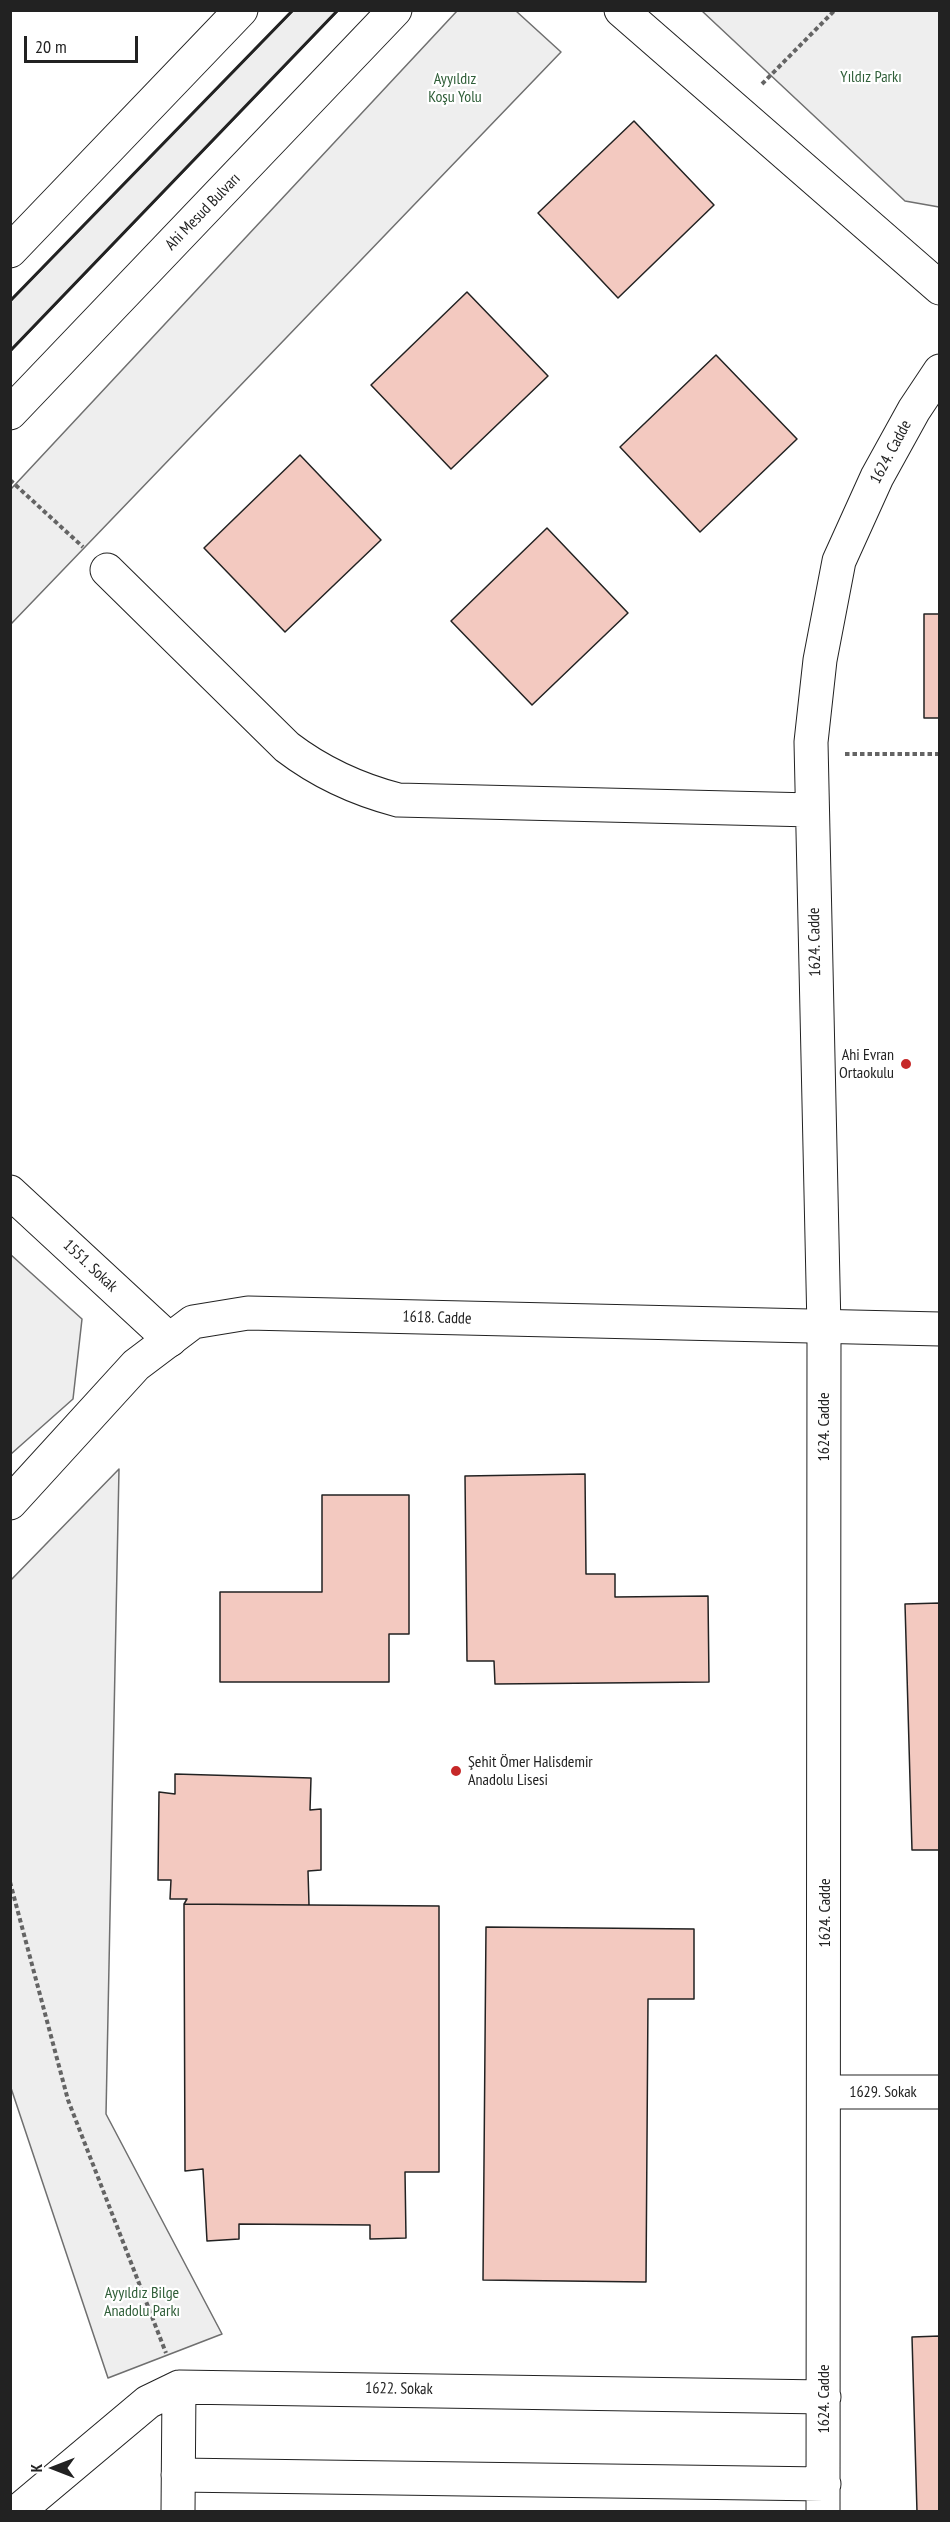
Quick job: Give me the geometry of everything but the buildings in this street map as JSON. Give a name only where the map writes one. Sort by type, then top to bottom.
[{"type":"street","points":[[10,251],[241,10]]},
{"type":"street","name":"Ahi Mesud Bulvarı","points":[[10,413],[395,10]]},
{"type":"street","points":[[621,10],[939,288]]},
{"type":"street","name":"1624. Cadde","points":[[824,2498],[826,2092],[824,1328],[812,754],[820,660],[839,561],[877,477],[914,410],[939,371]]},
{"type":"street","points":[[107,570],[286,747],[311,765],[367,792],[398,800],[812,810]]},
{"type":"street","name":"1551. Sokak","points":[[10,1192],[170,1340]]},
{"type":"street","name":"1618. Cadde","points":[[10,1503],[136,1365],[194,1322],[248,1313],[939,1329]]},
{"type":"street","name":"1629. Sokak","points":[[826,2092],[939,2092]]},
{"type":"street","points":[[178,2511],[179,2387]]},
{"type":"street","name":"1622. Sokak","points":[[17,2511],[148,2402],[179,2387],[824,2397]]},
{"type":"street","points":[[178,2475],[824,2498]]},
{"type":"path","points":[[736,111],[835,10]]},
{"type":"path","points":[[10,480],[107,570]]},
{"type":"path","points":[[812,754],[939,754]]},
{"type":"path","points":[[10,1882],[68,2100],[179,2387]]},
{"type":"green space","points":[[293,11],[338,11],[11,351],[11,301]]},
{"type":"green space","name":"Ayyıldız Koşu Yolu","points":[[457,11],[516,11],[561,52],[11,624],[11,489]]},
{"type":"green space","name":"Yıldız Parkı","points":[[702,11],[939,11],[939,207],[905,201]]},
{"type":"green space","points":[[10,1254],[82,1319],[73,1399],[11,1454]]},
{"type":"green space","name":"Ayyıldız Bilge Anadolu Parkı","points":[[119,1469],[106,2114],[222,2334],[108,2378],[11,2088],[10,1581]]},
{"type":"wall","points":[[10,301],[293,10]]},
{"type":"wall","points":[[10,351],[338,10]]},
{"type":"place","name":"Ahi Evran Ortaokulu","points":[[906,1064]]},
{"type":"place","name":"Şehit Ömer Halisdemir Anadolu Lisesi","points":[[456,1771]]}]
